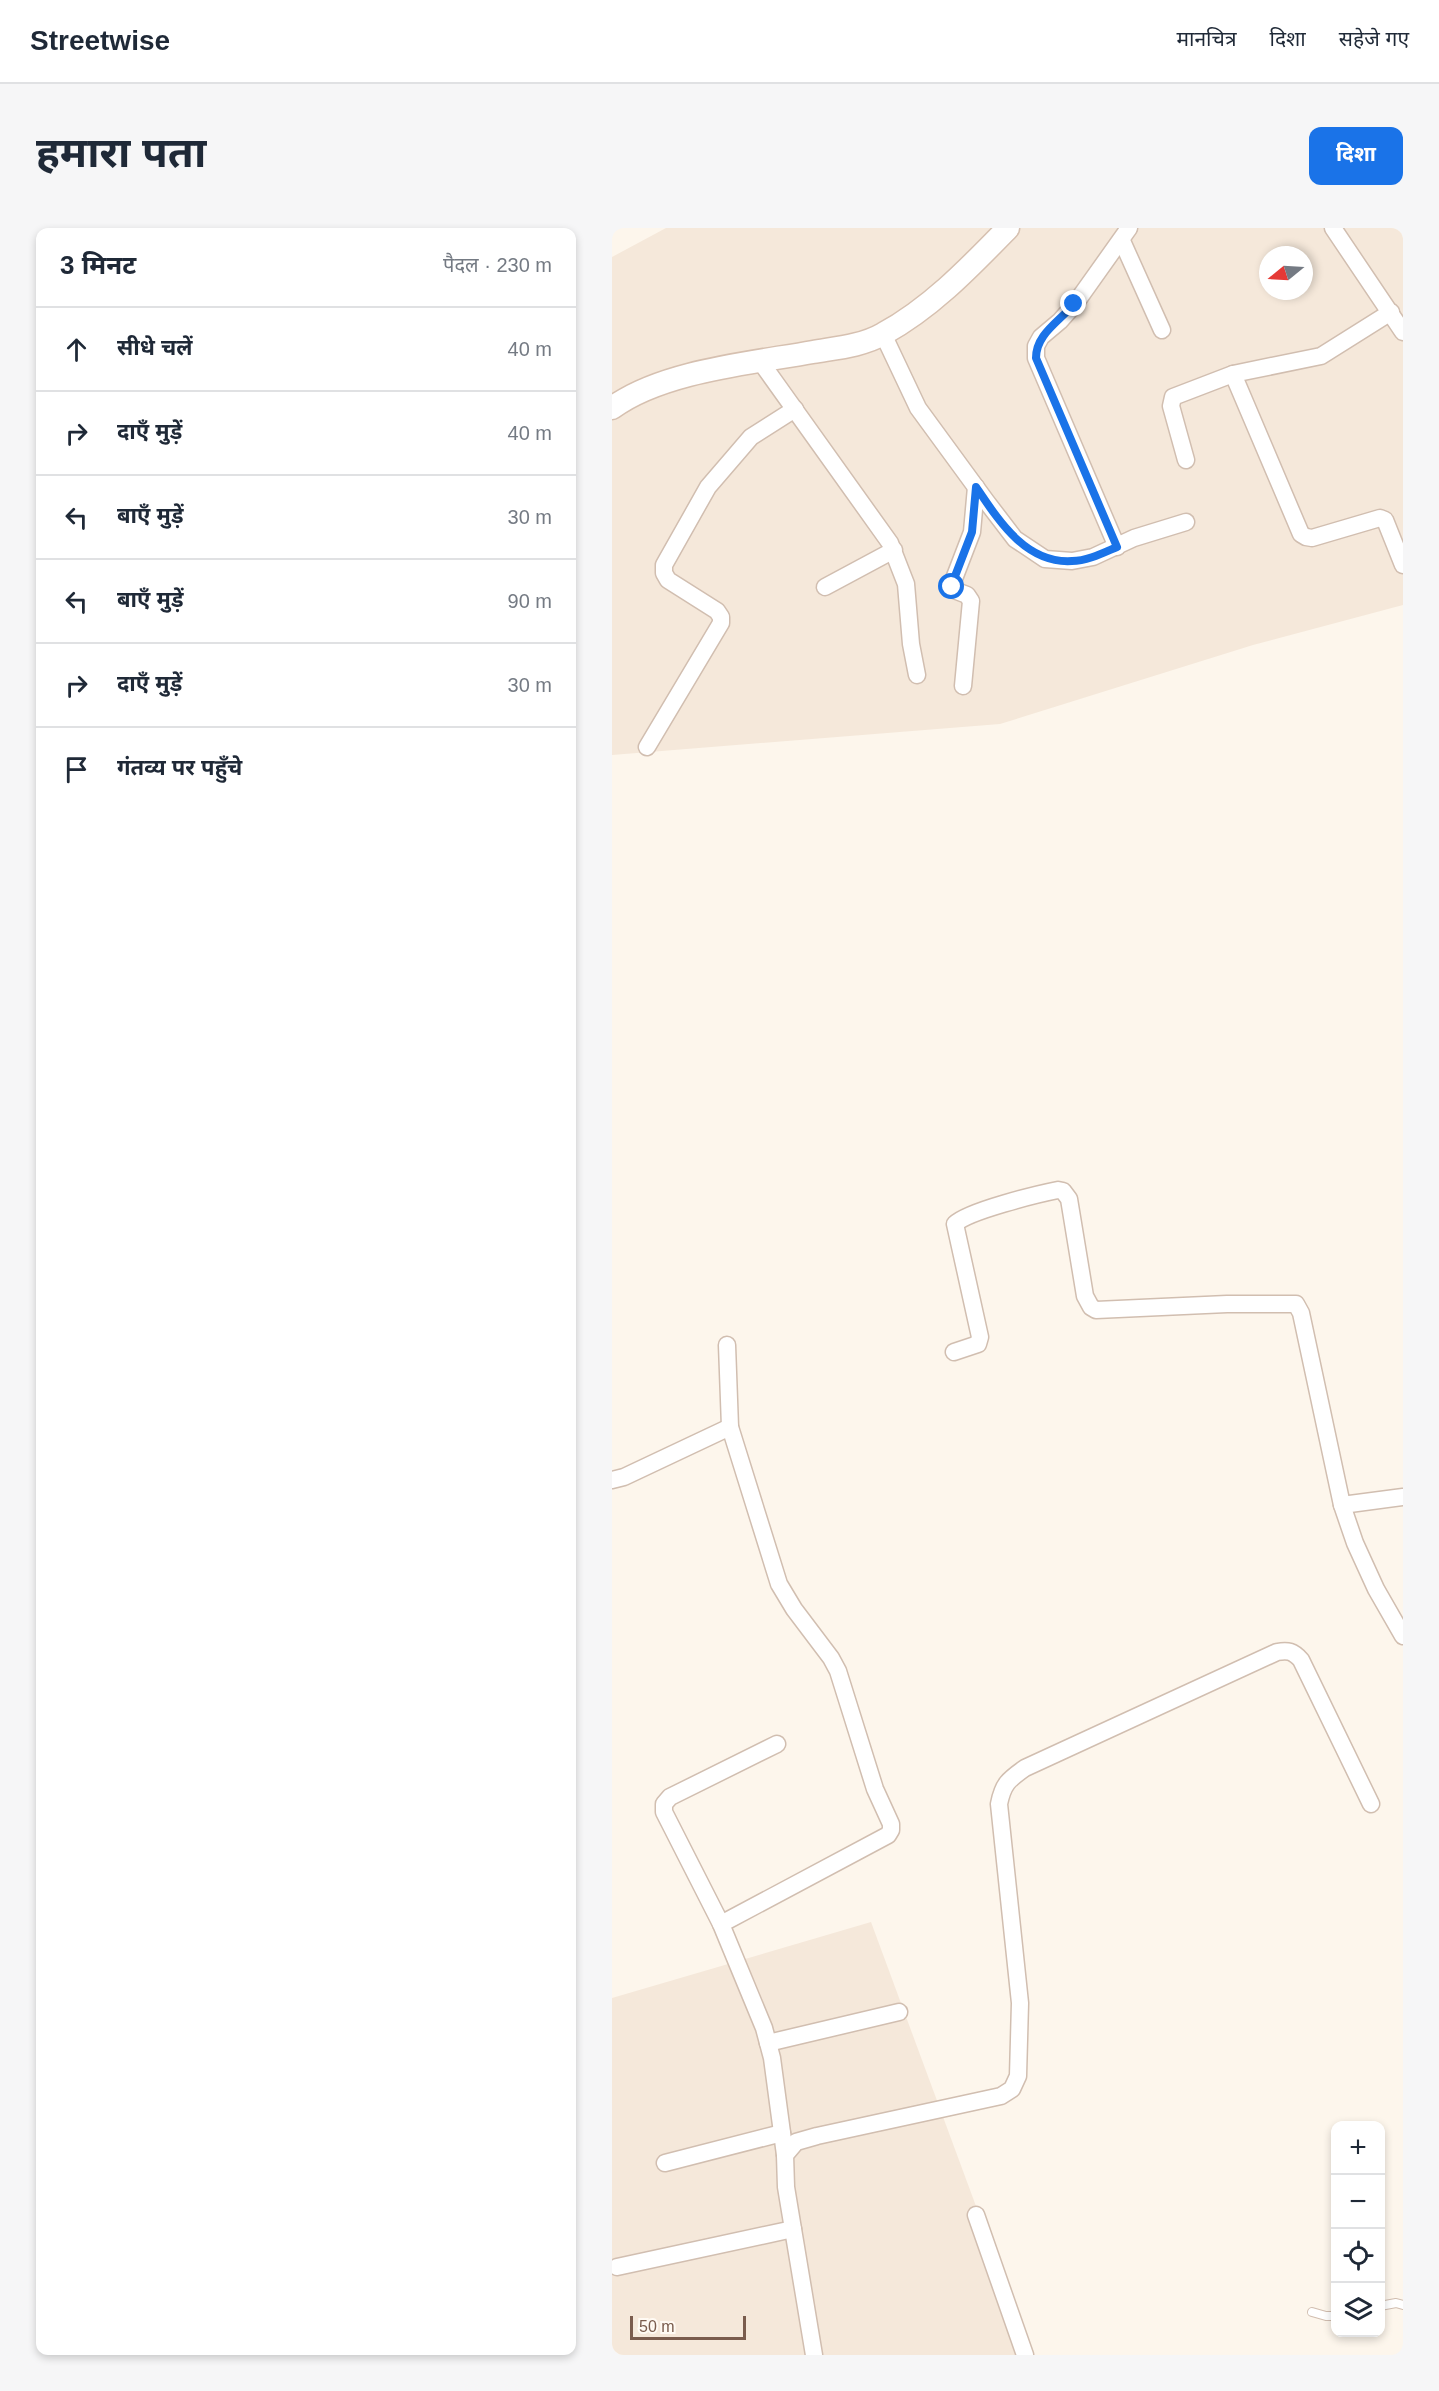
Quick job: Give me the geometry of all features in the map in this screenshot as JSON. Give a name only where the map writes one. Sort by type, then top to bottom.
[{"type":"main road","points":[[612,408],[636,393],[663,382],[760,361],[856,345],[883,334],[938,297],[1006,229]]},
{"type":"street","points":[[1333,228],[1403,332]]},
{"type":"street","points":[[1126,235],[1162,330]]},
{"type":"street","points":[[1117,547],[1036,358],[1036,346],[1041,337],[1060,321],[1126,235]]},
{"type":"street","points":[[1186,460],[1171,400],[1178,394],[1233,374],[1321,356],[1390,312]]},
{"type":"street","points":[[883,334],[918,408],[1015,539],[1045,559],[1072,561],[1093,557],[1134,538],[1186,522]]},
{"type":"street","points":[[760,361],[894,550],[906,584],[911,644],[917,675]]},
{"type":"street","points":[[1233,374],[1301,534],[1312,538],[1380,518],[1385,519],[1402,565]]},
{"type":"street","points":[[647,747],[721,623],[722,617],[717,611],[668,580],[664,573],[664,565],[708,487],[751,437],[795,409]]},
{"type":"street","points":[[963,686],[971,601],[967,596],[954,590],[952,584],[972,532],[976,487]]},
{"type":"street","points":[[825,587],[894,550]]},
{"type":"street","points":[[954,1352],[978,1344],[980,1337],[955,1224],[961,1219],[993,1208],[1053,1191],[1063,1191],[1069,1199],[1085,1296],[1091,1307],[1096,1310],[1296,1304],[1299,1308],[1342,1505],[1355,1543],[1376,1589],[1403,1636]]},
{"type":"street","points":[[721,1924],[888,1835],[891,1830],[891,1824],[875,1789],[838,1671],[779,1584],[730,1427],[727,1346]]},
{"type":"street","points":[[612,1480],[624,1477],[730,1427]]},
{"type":"street","points":[[1342,1505],[1403,1497]]},
{"type":"street","points":[[785,2155],[796,2142],[1001,2096],[1012,2089],[1018,2076],[1020,2003],[999,1804],[1003,1787],[1025,1768],[1276,1652],[1286,1650],[1292,1651],[1301,1660],[1371,1804]]},
{"type":"street","points":[[777,1744],[670,1797],[664,1804],[663,1812],[721,1924],[768,2043],[785,2155],[784,2168],[814,2355]]},
{"type":"street","points":[[768,2043],[899,2012]]},
{"type":"street","points":[[665,2163],[782,2133]]},
{"type":"street","points":[[976,2214],[1025,2355]]},
{"type":"street","points":[[617,2267],[793,2229]]},
{"type":"lane","points":[[1385,2305],[1396,2303],[1403,2305]]},
{"type":"lane","points":[[1312,2312],[1331,2316]]},
{"type":"shaded area","points":[[666,228],[1403,228],[1403,605],[1253,645],[1000,724],[612,755],[612,257]]},
{"type":"shaded area","points":[[871,1922],[1031,2355],[612,2355],[612,1998]]},
{"type":"route","points":[[952,587],[972,532],[976,487],[1015,539],[1045,559],[1072,561],[1093,557],[1117,547],[1036,358],[1036,346],[1041,337],[1060,321],[1074,304]]}]
